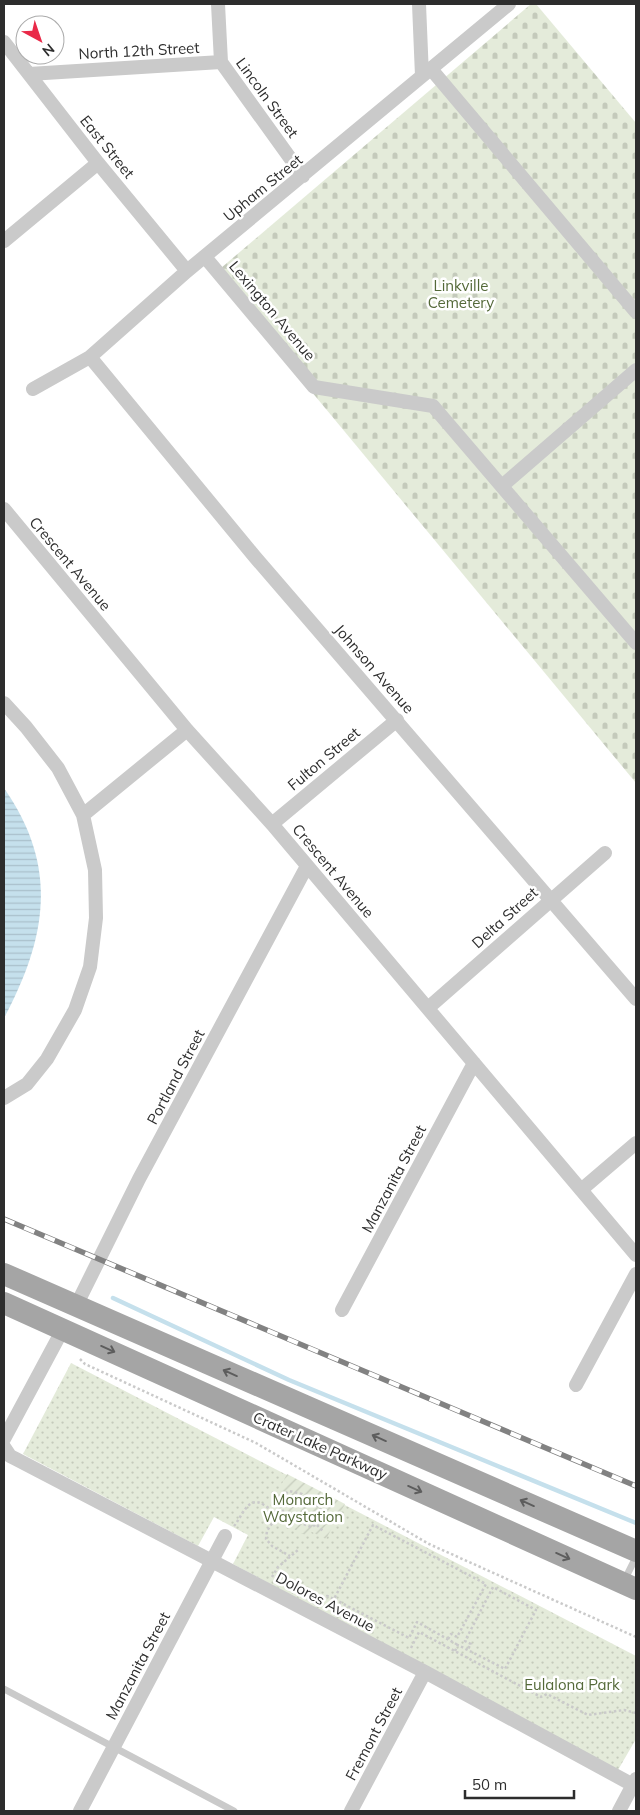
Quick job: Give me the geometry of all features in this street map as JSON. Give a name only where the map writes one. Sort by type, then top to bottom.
[{"type":"main road","name":"Crater Lake Parkway","points":[[4,1274],[636,1551]]},
{"type":"main road","points":[[4,1290],[63,1313],[70,1311],[76,1306]]},
{"type":"main road","name":"Crater Lake Parkway","points":[[4,1303],[630,1586]]},
{"type":"street","name":"Lincoln Street","points":[[218,4],[221,62],[303,176]]},
{"type":"street","points":[[419,4],[427,72],[636,312]]},
{"type":"street","name":"Upham Street","points":[[33,389],[90,357],[187,271],[509,4]]},
{"type":"street","name":"East Street","points":[[4,42],[98,163],[187,271]]},
{"type":"street","name":"North 12th Street","points":[[29,74],[221,62]]},
{"type":"street","points":[[4,241],[98,163]]},
{"type":"street","name":"Lexington Avenue","points":[[205,257],[314,387],[433,406],[502,486]]},
{"type":"street","name":"Johnson Avenue","points":[[90,357],[256,557],[636,999]]},
{"type":"street","points":[[636,370],[502,486],[636,643]]},
{"type":"street","name":"Crescent Avenue","points":[[4,509],[187,730],[272,824],[636,1255]]},
{"type":"street","points":[[4,703],[26,727],[58,768],[83,815],[95,870],[96,918],[90,967],[75,1010],[47,1059],[27,1084],[4,1098]]},
{"type":"street","name":"Fulton Street","points":[[272,824],[397,720]]},
{"type":"street","points":[[83,815],[187,730]]},
{"type":"street","name":"Delta Street","points":[[428,1008],[551,898],[605,853]]},
{"type":"street","name":"Portland Street","points":[[76,1306],[139,1179],[307,866]]},
{"type":"street","name":"Manzanita Street","points":[[342,1310],[474,1063]]},
{"type":"street","points":[[581,1190],[636,1143]]},
{"type":"street","points":[[576,1385],[636,1274]]},
{"type":"street","points":[[4,1439],[63,1329]]},
{"type":"street","name":"Dolores Avenue","points":[[4,1447],[10,1456],[635,1782]]},
{"type":"street","name":"Manzanita Street","points":[[80,1811],[225,1536]]},
{"type":"street","name":"Fremont Street","points":[[351,1811],[425,1672]]},
{"type":"street","points":[[619,1811],[635,1782]]},
{"type":"lane","points":[[630,1586],[636,1557]]},
{"type":"lane","points":[[4,1689],[234,1811]]},
{"type":"path","points":[[79,1358],[86,1364],[281,1456],[429,1544],[636,1637]]},
{"type":"path","points":[[288,1491],[302,1494],[305,1499],[316,1504],[322,1510],[322,1516],[317,1525],[311,1527],[288,1518],[283,1512],[283,1495],[288,1491]]},
{"type":"path","points":[[225,1536],[250,1504],[256,1502],[263,1504],[278,1514]]},
{"type":"path","points":[[283,1512],[278,1514],[267,1531],[266,1539],[272,1546],[290,1556]]},
{"type":"path","points":[[317,1525],[324,1532]]},
{"type":"path","points":[[448,1639],[451,1634],[457,1637],[486,1584],[374,1525],[334,1599],[409,1638],[417,1622],[448,1639],[505,1669],[536,1610],[493,1587],[465,1641],[471,1644],[468,1649]]},
{"type":"path","points":[[265,1589],[278,1567],[298,1550]]},
{"type":"path","points":[[404,1661],[419,1632],[542,1697],[546,1694],[588,1716],[624,1710],[636,1713]]},
{"type":"path","points":[[454,1651],[458,1644]]},
{"type":"green space","name":"Linkville Cemetery","points":[[531,4],[536,4],[636,123],[636,783],[214,274]]},
{"type":"green space","name":"Eulalona Park","points":[[71,1363],[636,1656],[636,1739],[618,1770],[233,1564],[248,1535],[214,1517],[198,1546],[23,1454]]},
{"type":"green space","name":"Monarch Waystation","points":[[287,1474],[345,1504],[326,1539],[310,1531],[307,1536],[266,1514]]},
{"type":"water","points":[[4,788],[22,817],[33,846],[40,874],[41,902],[30,959],[19,988],[4,1018]]},
{"type":"waterway","points":[[113,1298],[289,1380],[636,1523]]},
{"type":"railway","points":[[4,1219],[636,1486]]}]
